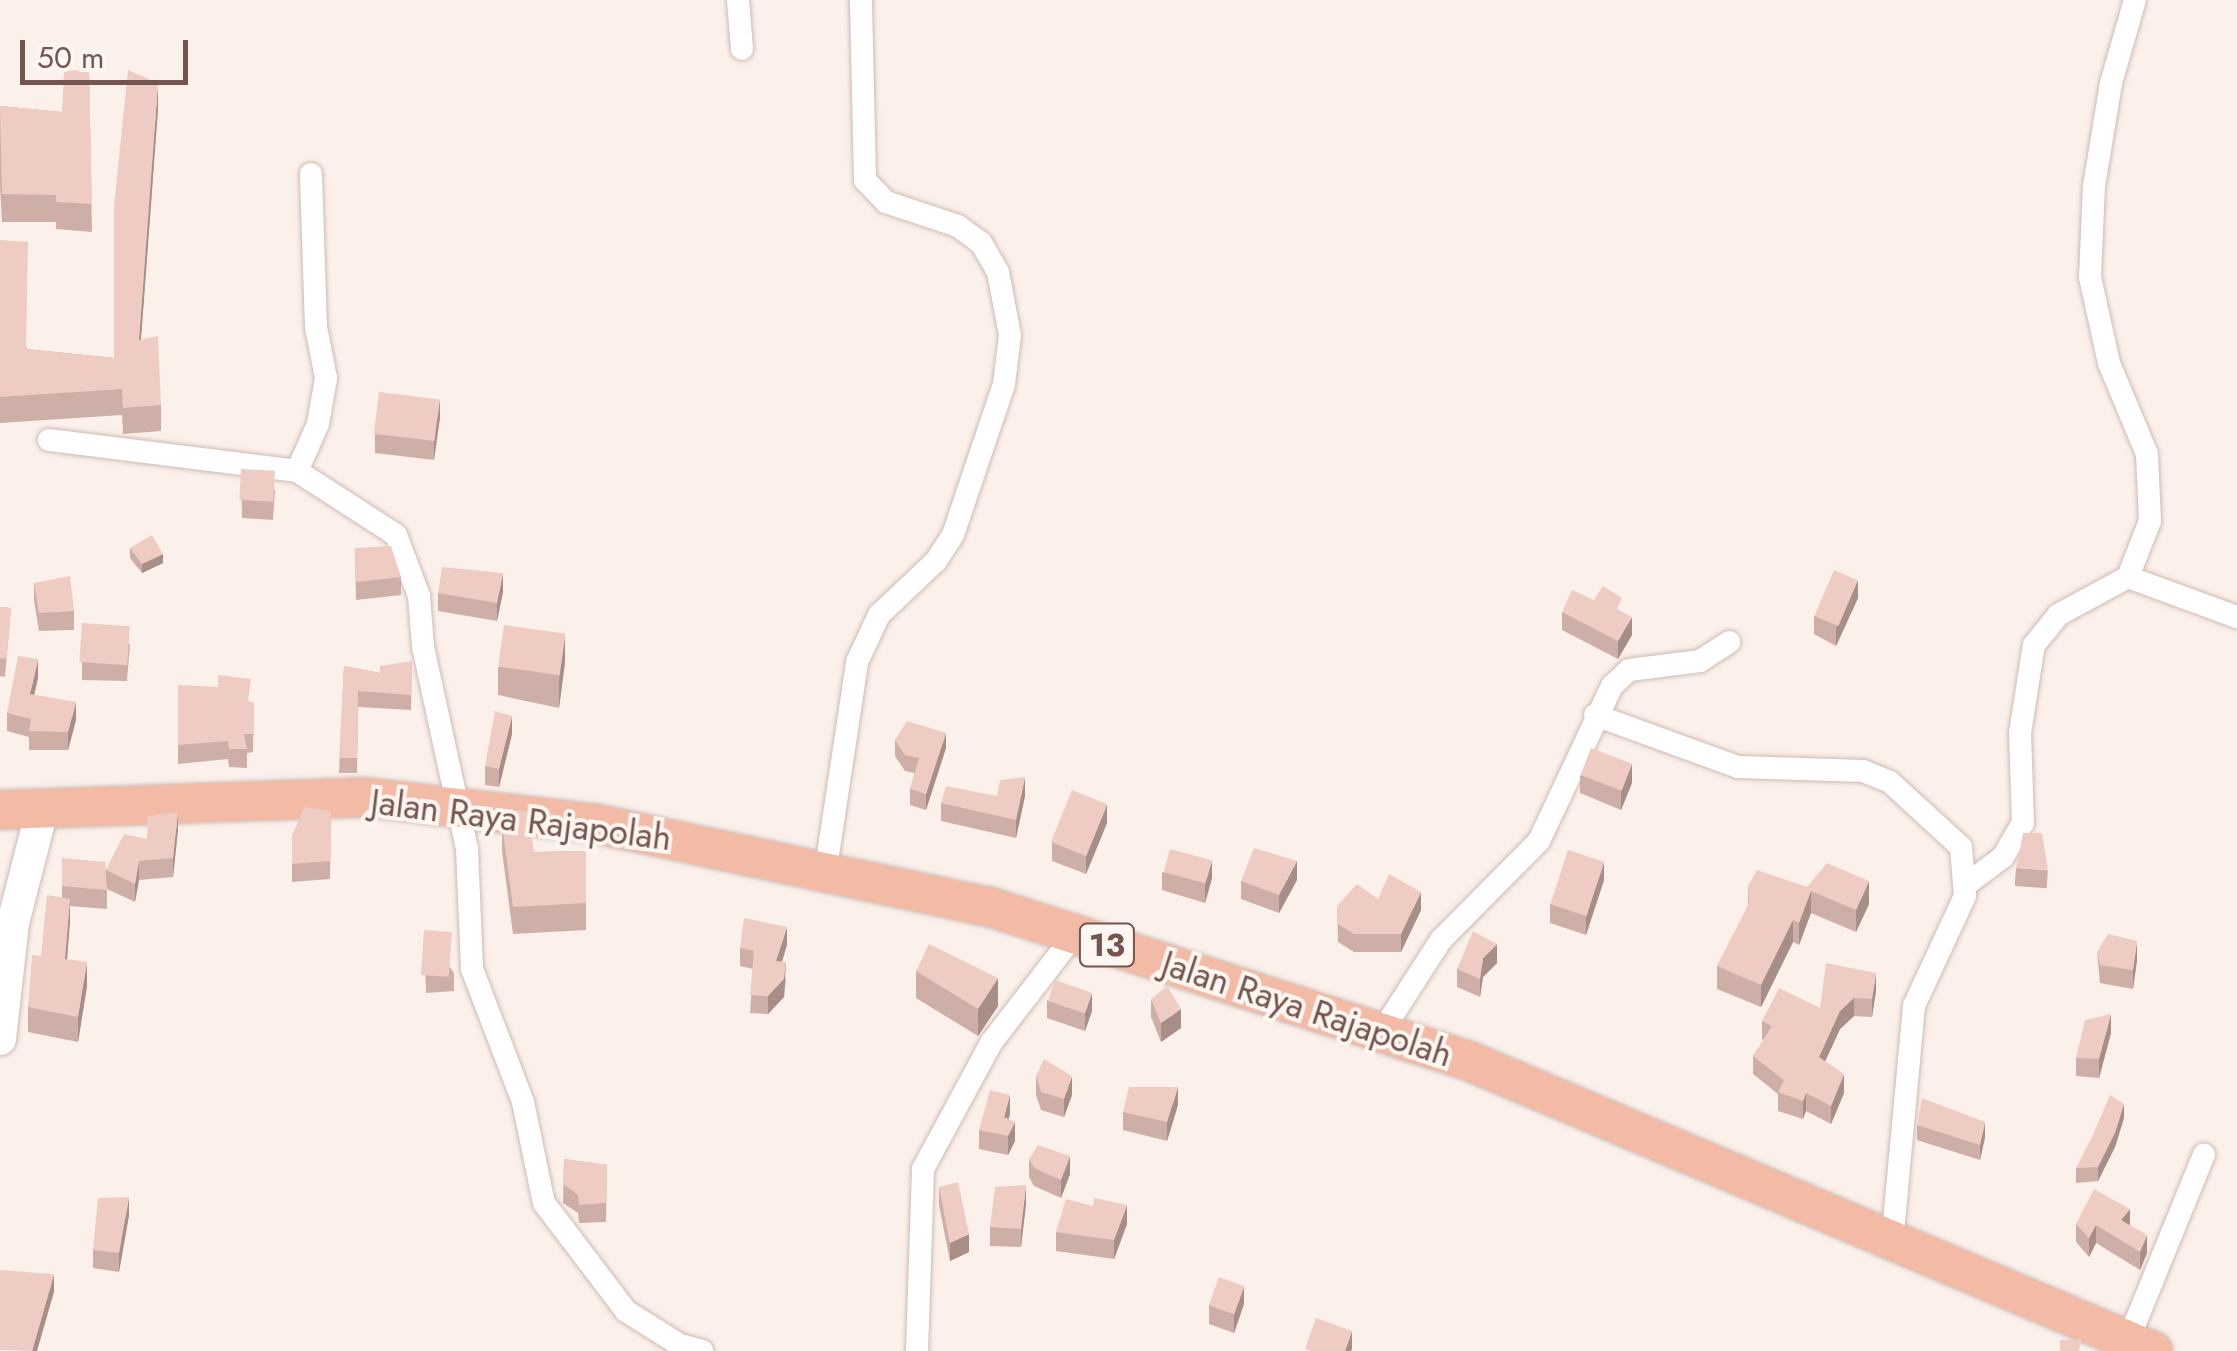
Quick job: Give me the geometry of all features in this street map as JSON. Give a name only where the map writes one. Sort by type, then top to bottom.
[{"type":"highway","name":"Jalan Raya Rajapolah","points":[[0,810],[364,797],[598,824],[826,868],[1074,934],[1468,1061],[2135,1348]]},
{"type":"main road","points":[[0,1039],[13,923],[42,810]]},
{"type":"street","points":[[738,0],[742,49]]},
{"type":"street","points":[[826,868],[843,722],[857,662],[879,615],[936,562],[954,535],[1004,384],[1010,336],[998,272],[982,243],[958,226],[886,202],[865,180],[861,0]]},
{"type":"street","points":[[1892,1244],[1914,1006],[1967,884],[2003,856],[2024,823],[2020,733],[2034,644],[2058,616],[2128,577],[2150,521],[2152,488],[2147,454],[2105,350],[2090,277],[2094,186],[2111,84],[2135,0]]},
{"type":"street","points":[[298,472],[318,424],[326,378],[316,327],[311,174]]},
{"type":"street","points":[[49,440],[298,472],[396,535],[410,557],[459,807],[471,884],[472,969],[523,1102],[544,1203],[626,1311],[664,1337],[702,1351]]},
{"type":"street","points":[[2128,577],[2237,617]]},
{"type":"street","points":[[1381,1033],[1442,940],[1539,842],[1595,715],[1629,670],[1700,661],[1730,642]]},
{"type":"street","points":[[1595,715],[1738,767],[1864,772],[1890,782],[1961,847],[1967,884]]},
{"type":"street","points":[[917,1351],[923,1169],[991,1043],[1074,934]]},
{"type":"street","points":[[2135,1348],[2204,1154]]},
{"type":"building","points":[[89,69],[92,204],[56,202],[56,195],[2,194],[0,106],[62,112],[64,71]]},
{"type":"building","points":[[128,70],[158,83],[139,340],[158,336],[161,405],[123,408],[122,389],[0,397],[0,240],[28,242],[26,349],[114,358],[114,206]]},
{"type":"building","points":[[379,392],[440,399],[434,441],[374,434]]},
{"type":"building","points":[[241,469],[275,471],[273,502],[239,500]]},
{"type":"building","points":[[152,535],[163,554],[142,564],[130,548]]},
{"type":"building","points":[[391,546],[401,577],[356,582],[355,548]]},
{"type":"building","points":[[442,567],[503,573],[497,603],[438,593]]},
{"type":"building","points":[[1834,570],[1858,580],[1838,626],[1814,616]]},
{"type":"building","points":[[70,576],[74,611],[39,613],[34,583]]},
{"type":"building","points":[[1603,586],[1622,598],[1617,609],[1632,617],[1618,641],[1562,612],[1572,590],[1594,600]]},
{"type":"building","points":[[0,607],[11,608],[7,659],[0,658]]},
{"type":"building","points":[[82,623],[130,626],[127,665],[79,662]]},
{"type":"building","points":[[504,625],[565,634],[560,675],[498,667]]},
{"type":"building","points":[[18,656],[38,659],[30,694],[76,702],[68,732],[29,731],[31,719],[7,713]]},
{"type":"building","points":[[412,661],[411,695],[358,691],[357,758],[339,758],[344,666],[380,673],[380,666]]},
{"type":"building","points":[[218,675],[251,679],[248,701],[254,703],[253,734],[244,734],[247,749],[229,749],[228,741],[178,745],[178,685],[218,687]]},
{"type":"building","points":[[495,711],[512,716],[499,769],[485,766]]},
{"type":"building","points":[[907,721],[946,733],[926,794],[910,789],[919,758],[905,755],[895,740]]},
{"type":"building","points":[[1591,748],[1632,764],[1622,791],[1581,775]]},
{"type":"building","points":[[1025,777],[1016,820],[941,803],[946,786],[997,796],[1000,780]]},
{"type":"building","points":[[1072,790],[1107,804],[1086,856],[1051,842]]},
{"type":"building","points":[[305,807],[331,811],[330,861],[292,864],[292,835]]},
{"type":"building","points":[[515,810],[527,811],[534,852],[586,851],[586,903],[513,907],[502,824]]},
{"type":"building","points":[[178,812],[173,858],[139,861],[135,884],[106,870],[124,834],[147,839],[148,816]]},
{"type":"building","points":[[2023,833],[2042,833],[2048,870],[2016,868]]},
{"type":"building","points":[[1254,848],[1297,861],[1279,895],[1241,881]]},
{"type":"building","points":[[1170,849],[1212,860],[1205,883],[1164,872]]},
{"type":"building","points":[[1568,850],[1604,862],[1587,916],[1550,904]]},
{"type":"building","points":[[62,858],[105,862],[107,890],[62,886]]},
{"type":"building","points":[[1827,863],[1869,881],[1856,910],[1811,891],[1799,923],[1793,920],[1761,985],[1717,966],[1749,903],[1748,886],[1757,870],[1807,887]]},
{"type":"building","points":[[1389,874],[1421,892],[1401,934],[1354,934],[1338,924],[1337,906],[1357,884],[1378,899]]},
{"type":"building","points":[[47,895],[70,899],[65,959],[87,962],[78,1017],[28,1007],[32,955],[41,956]]},
{"type":"building","points":[[744,918],[787,927],[776,961],[786,962],[784,979],[768,996],[750,995],[754,951],[740,948]]},
{"type":"building","points":[[424,930],[452,932],[449,977],[421,975]]},
{"type":"building","points":[[1473,931],[1497,944],[1483,958],[1480,979],[1457,969]]},
{"type":"building","points":[[2108,934],[2137,941],[2133,970],[2100,965],[2097,952]]},
{"type":"building","points":[[929,944],[998,978],[978,1009],[916,971]]},
{"type":"building","points":[[1826,963],[1876,973],[1872,999],[1854,998],[1840,1011],[1819,1057],[1844,1074],[1831,1106],[1806,1093],[1803,1101],[1778,1092],[1784,1080],[1753,1056],[1772,1026],[1762,1021],[1779,988],[1820,1008]]},
{"type":"building","points":[[1055,980],[1092,993],[1085,1013],[1048,1001]]},
{"type":"building","points":[[1167,986],[1181,1009],[1161,1023],[1151,999]]},
{"type":"building","points":[[2111,1014],[2099,1059],[2076,1058],[2085,1020]]},
{"type":"building","points":[[1044,1059],[1072,1076],[1064,1099],[1041,1092],[1036,1076]]},
{"type":"building","points":[[1129,1087],[1178,1087],[1167,1122],[1123,1112]]},
{"type":"building","points":[[990,1090],[1010,1095],[1004,1117],[1015,1122],[1008,1136],[979,1130]]},
{"type":"building","points":[[2110,1095],[2124,1104],[2115,1133],[2098,1167],[2076,1168],[2092,1137]]},
{"type":"building","points":[[1922,1098],[1985,1122],[1980,1145],[1917,1125]]},
{"type":"building","points":[[1038,1145],[1070,1156],[1061,1180],[1034,1168],[1029,1159]]},
{"type":"building","points":[[564,1159],[607,1165],[606,1203],[579,1205],[578,1195],[563,1184]]},
{"type":"building","points":[[958,1182],[969,1234],[950,1243],[939,1187]]},
{"type":"building","points":[[1026,1185],[1021,1229],[990,1227],[995,1187]]},
{"type":"building","points":[[2094,1189],[2130,1209],[2121,1220],[2147,1235],[2140,1252],[2096,1225],[2089,1238],[2076,1224]]},
{"type":"building","points":[[129,1197],[119,1253],[93,1250],[98,1198]]},
{"type":"building","points":[[1094,1198],[1127,1205],[1114,1240],[1056,1232],[1066,1199],[1093,1206]]},
{"type":"building","points":[[0,1270],[54,1274],[32,1351],[0,1350]]},
{"type":"building","points":[[1219,1277],[1244,1286],[1234,1314],[1209,1305]]},
{"type":"building","points":[[1316,1318],[1352,1331],[1345,1351],[1305,1349]]},
{"type":"building","points":[[2081,1339],[2079,1351],[2060,1351],[2060,1340]]}]
